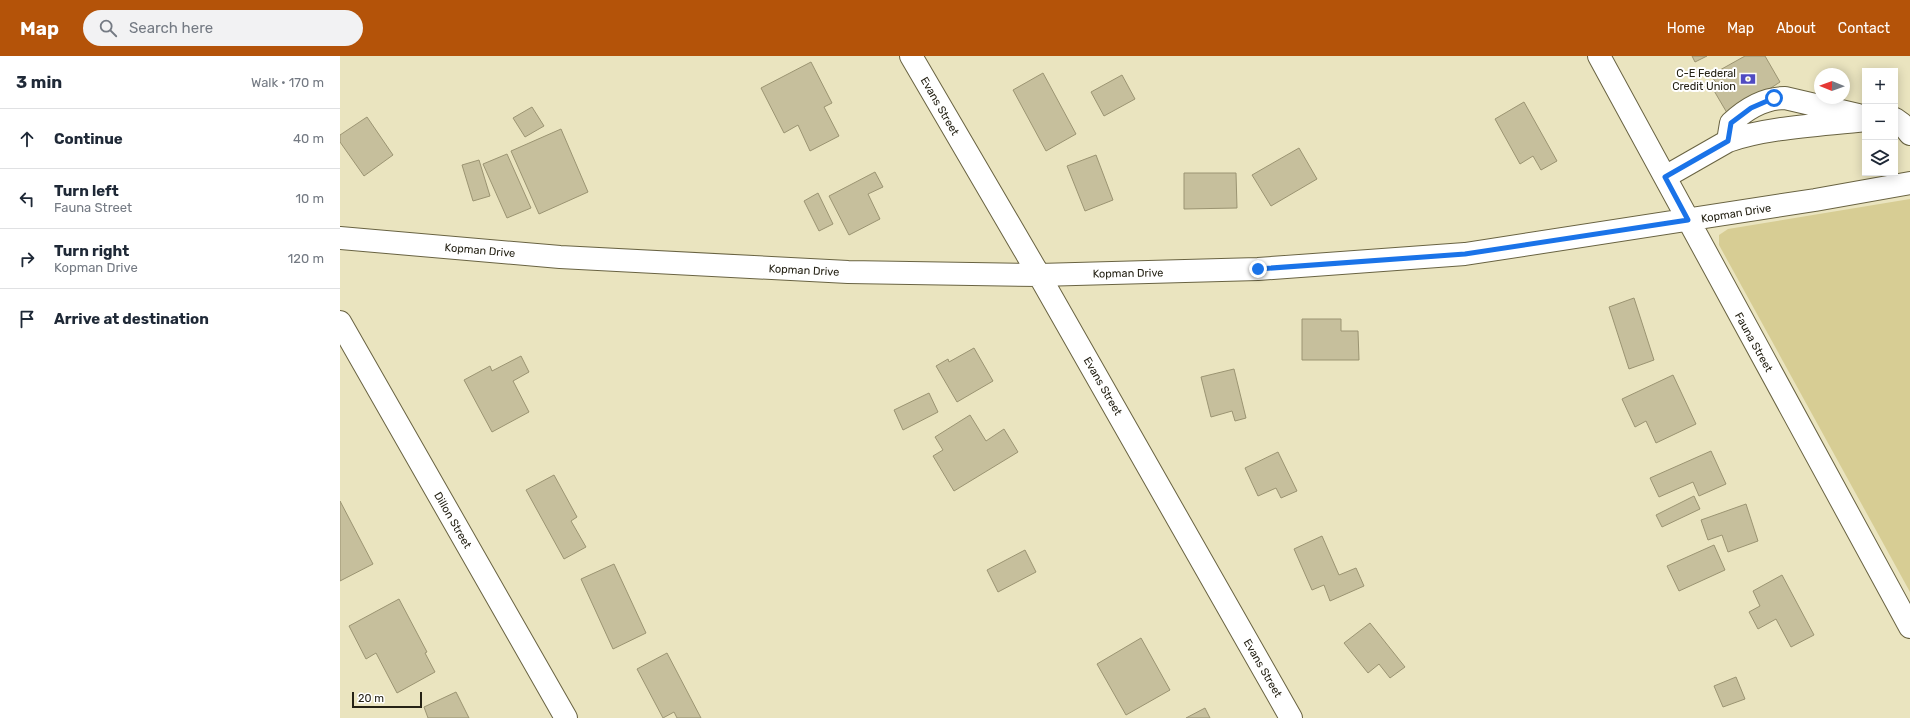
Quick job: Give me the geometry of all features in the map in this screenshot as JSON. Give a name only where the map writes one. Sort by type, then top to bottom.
[{"type":"street","name":"Evans Street","points":[[911,56],[1040,275],[1291,718]]},
{"type":"street","name":"Fauna Street","points":[[1599,56],[1910,627]]},
{"type":"street","points":[[1728,141],[1731,123],[1751,108],[1774,98],[1785,98],[1862,115]]},
{"type":"street","points":[[1665,177],[1728,141],[1785,129],[1862,120]]},
{"type":"street","points":[[1898,121],[1910,134]]},
{"type":"street","name":"Kopman Drive","points":[[340,238],[560,257],[840,272],[1040,275],[1258,269],[1465,254],[1815,200],[1910,183]]},
{"type":"street","name":"Dillon Street","points":[[340,322],[566,718]]},
{"type":"shaded area","points":[[1910,199],[1910,592],[1719,245],[1719,235],[1728,229]]},
{"type":"building","points":[[1692,56],[1707,56],[1695,62]]},
{"type":"building","points":[[1745,56],[1765,56],[1780,82],[1757,97],[1730,118],[1713,89],[1718,86],[1711,75]]},
{"type":"building","points":[[811,62],[832,103],[824,107],[839,136],[810,151],[798,125],[784,133],[761,88]]},
{"type":"building","points":[[1043,73],[1076,134],[1046,151],[1013,90]]},
{"type":"building","points":[[1122,75],[1135,99],[1104,116],[1091,92]]},
{"type":"building","points":[[1524,102],[1557,161],[1541,170],[1533,156],[1520,164],[1495,119]]},
{"type":"building","points":[[532,107],[544,126],[525,137],[513,118]]},
{"type":"building","points":[[367,117],[393,155],[364,176],[340,142],[340,135]]},
{"type":"building","points":[[561,129],[588,192],[539,214],[511,151]]},
{"type":"building","points":[[1299,148],[1317,179],[1271,206],[1252,175]]},
{"type":"building","points":[[507,154],[531,208],[507,218],[483,164]]},
{"type":"building","points":[[1096,155],[1113,200],[1085,211],[1067,166]]},
{"type":"building","points":[[479,160],[490,196],[473,201],[462,165]]},
{"type":"building","points":[[875,172],[883,187],[868,194],[880,219],[849,235],[829,196]]},
{"type":"building","points":[[1184,173],[1236,173],[1237,208],[1184,209]]},
{"type":"building","points":[[818,193],[833,224],[819,231],[804,201]]},
{"type":"building","points":[[1634,298],[1654,360],[1629,369],[1609,307]]},
{"type":"building","points":[[1302,319],[1341,319],[1341,331],[1358,331],[1359,360],[1302,360]]},
{"type":"building","points":[[974,348],[993,381],[957,402],[936,366],[948,359],[949,362]]},
{"type":"building","points":[[521,356],[529,372],[513,381],[529,412],[492,432],[464,380],[490,366],[492,371]]},
{"type":"building","points":[[1234,369],[1246,418],[1235,421],[1232,411],[1211,417],[1201,377]]},
{"type":"building","points":[[1673,375],[1696,424],[1656,443],[1646,421],[1635,427],[1622,399]]},
{"type":"building","points":[[929,393],[938,412],[903,430],[894,410]]},
{"type":"building","points":[[970,415],[986,441],[1004,429],[1018,452],[954,491],[933,456],[943,450],[935,437]]},
{"type":"building","points":[[1711,451],[1726,484],[1699,496],[1693,482],[1659,497],[1650,478]]},
{"type":"building","points":[[1278,452],[1297,491],[1281,498],[1276,488],[1258,496],[1245,468]]},
{"type":"building","points":[[554,475],[577,517],[571,521],[586,547],[564,559],[526,490]]},
{"type":"building","points":[[1694,496],[1700,509],[1662,527],[1656,515]]},
{"type":"building","points":[[340,501],[373,564],[340,581]]},
{"type":"building","points":[[1746,504],[1758,541],[1728,552],[1722,535],[1708,540],[1701,520]]},
{"type":"building","points":[[1322,536],[1339,575],[1356,568],[1364,586],[1330,601],[1324,585],[1312,590],[1294,549]]},
{"type":"building","points":[[1714,545],[1725,570],[1679,591],[1667,566]]},
{"type":"building","points":[[1025,550],[1036,572],[998,592],[987,570]]},
{"type":"building","points":[[614,564],[646,633],[613,649],[581,579]]},
{"type":"building","points":[[1782,575],[1814,635],[1791,647],[1776,619],[1758,629],[1749,612],[1760,606],[1753,591]]},
{"type":"building","points":[[399,599],[427,652],[425,653],[435,672],[397,693],[376,653],[366,659],[349,626]]},
{"type":"building","points":[[1370,623],[1405,667],[1390,678],[1379,664],[1368,673],[1344,643]]},
{"type":"building","points":[[1141,638],[1170,690],[1126,715],[1097,664]]},
{"type":"building","points":[[667,653],[701,718],[677,718],[674,712],[663,718],[637,669]]},
{"type":"building","points":[[1736,677],[1745,699],[1723,707],[1714,686]]},
{"type":"building","points":[[456,692],[469,718],[428,718],[424,707]]},
{"type":"building","points":[[1205,708],[1210,718],[1186,718]]},
{"type":"place","name":"C-E Federal Credit Union","points":[[1748,79]]},
{"type":"route","points":[[1258,269],[1465,254],[1688,220],[1665,177],[1728,141],[1731,123],[1738,116],[1768,99],[1774,98]]}]
